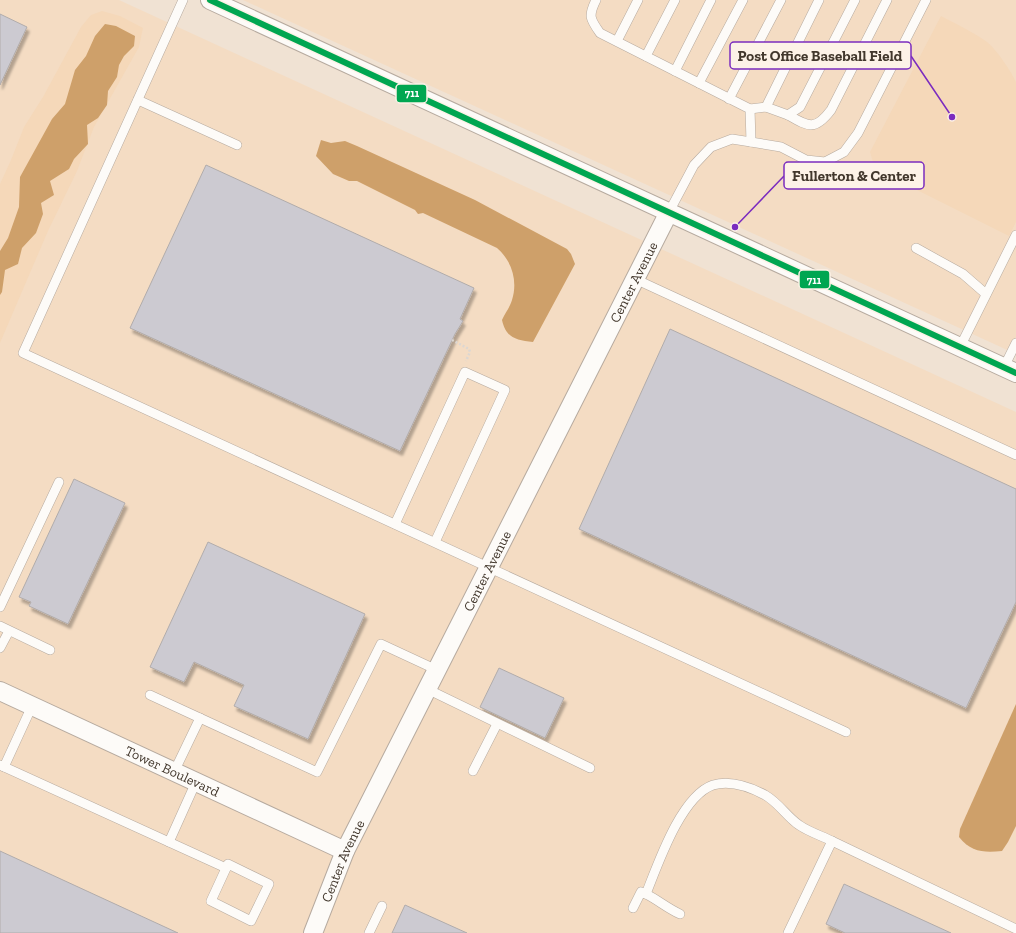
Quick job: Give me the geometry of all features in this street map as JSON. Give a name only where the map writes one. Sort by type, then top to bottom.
[{"type":"street","points":[[210,0],[1010,370]]},
{"type":"street","name":"Center Avenue","points":[[313,933],[346,851],[669,212]]},
{"type":"street","name":"Tower Boulevard","points":[[0,691],[346,851]]},
{"type":"lane","points":[[183,0],[23,353],[846,732]]},
{"type":"lane","points":[[596,0],[591,12],[591,21],[600,33],[750,109],[766,107],[788,115],[804,124],[813,125],[823,121],[831,110],[887,0]]},
{"type":"lane","points":[[617,41],[638,0]]},
{"type":"lane","points":[[646,56],[675,0]]},
{"type":"lane","points":[[675,71],[711,0]]},
{"type":"lane","points":[[699,83],[743,0]]},
{"type":"lane","points":[[730,99],[780,0]]},
{"type":"lane","points":[[766,107],[819,0]]},
{"type":"lane","points":[[788,115],[800,108],[854,0]]},
{"type":"lane","points":[[669,212],[694,166],[711,148],[732,140],[781,147],[806,160],[825,162],[844,152],[858,134],[926,0]]},
{"type":"lane","points":[[138,100],[238,145]]},
{"type":"lane","points":[[750,109],[751,142]]},
{"type":"lane","points":[[960,347],[1016,235]]},
{"type":"lane","points":[[916,248],[963,274],[986,294]]},
{"type":"lane","points":[[635,279],[1016,455]]},
{"type":"lane","points":[[1010,370],[1016,343]]},
{"type":"lane","points":[[395,524],[465,372],[505,390],[435,542]]},
{"type":"lane","points":[[0,607],[59,482]]},
{"type":"lane","points":[[0,626],[50,650]]},
{"type":"lane","points":[[0,648],[9,631]]},
{"type":"lane","points":[[150,695],[317,772],[381,644],[437,670]]},
{"type":"lane","points":[[427,690],[590,768]]},
{"type":"lane","points":[[32,706],[2,766],[226,868]]},
{"type":"lane","points":[[174,772],[200,718]]},
{"type":"lane","points":[[473,771],[497,724]]},
{"type":"lane","points":[[169,842],[196,782]]},
{"type":"lane","points":[[646,894],[666,846],[688,804],[699,793],[712,785],[727,783],[743,786],[765,795],[775,802],[799,825],[1016,928]]},
{"type":"lane","points":[[788,933],[832,841]]},
{"type":"lane","points":[[228,864],[269,884],[251,921],[211,901],[226,868],[228,864]]},
{"type":"lane","points":[[633,908],[641,892],[660,901],[666,908],[680,914]]},
{"type":"lane","points":[[369,933],[382,906]]},
{"type":"path","points":[[452,340],[469,349],[470,352],[465,362],[465,372]]},
{"type":"shaded area","points":[[0,0],[119,0],[1016,412],[1016,933],[0,933]]},
{"type":"shaded area","points":[[243,0],[1016,0],[1016,354],[811,260]]},
{"type":"shaded area","points":[[102,11],[120,16],[143,28],[139,47],[94,127],[77,171],[48,231],[0,343],[0,184],[24,127],[43,97],[81,27],[91,15]]},
{"type":"shaded area","points":[[941,16],[970,31],[987,42],[1003,60],[1016,82],[1016,222],[1009,236],[875,169],[870,152]]},
{"type":"shaded area","points":[[105,24],[116,26],[135,36],[134,46],[124,56],[119,65],[117,77],[108,91],[107,105],[98,118],[87,125],[88,144],[74,159],[69,169],[50,181],[54,195],[41,203],[43,214],[36,233],[22,248],[18,264],[5,270],[2,292],[0,295],[0,251],[8,238],[19,207],[20,177],[52,119],[65,104],[75,70],[86,56],[95,36]]},
{"type":"shaded area","points":[[321,140],[331,143],[345,141],[357,146],[475,200],[567,249],[575,264],[533,342],[513,337],[506,331],[504,326],[502,320],[512,300],[514,293],[514,279],[507,259],[497,248],[423,213],[418,214],[415,210],[357,181],[349,181],[333,174],[316,156]]},
{"type":"shaded area","points":[[1016,704],[1016,826],[1002,851],[989,852],[973,849],[959,837],[960,829]]},
{"type":"building","points":[[0,14],[27,27],[0,85]]},
{"type":"building","points":[[206,165],[474,288],[460,319],[463,321],[455,334],[400,451],[130,328]]},
{"type":"building","points":[[670,329],[1016,489],[1016,602],[966,708],[579,529]]},
{"type":"building","points":[[74,479],[125,503],[68,624],[29,606],[31,602],[19,597]]},
{"type":"building","points":[[208,542],[365,614],[308,739],[234,706],[244,685],[194,662],[184,682],[150,667]]},
{"type":"building","points":[[499,668],[564,698],[545,738],[480,707]]},
{"type":"building","points":[[0,851],[178,933],[0,933]]},
{"type":"building","points":[[844,884],[951,933],[845,933],[826,924]]},
{"type":"building","points":[[405,905],[467,933],[392,933]]},
{"type":"transit line","name":"711","points":[[210,0],[1016,373]]},
{"type":"place","name":"Post Office Baseball Field","points":[[952,117]]},
{"type":"place","name":"Fullerton & Center","points":[[735,227]]}]
